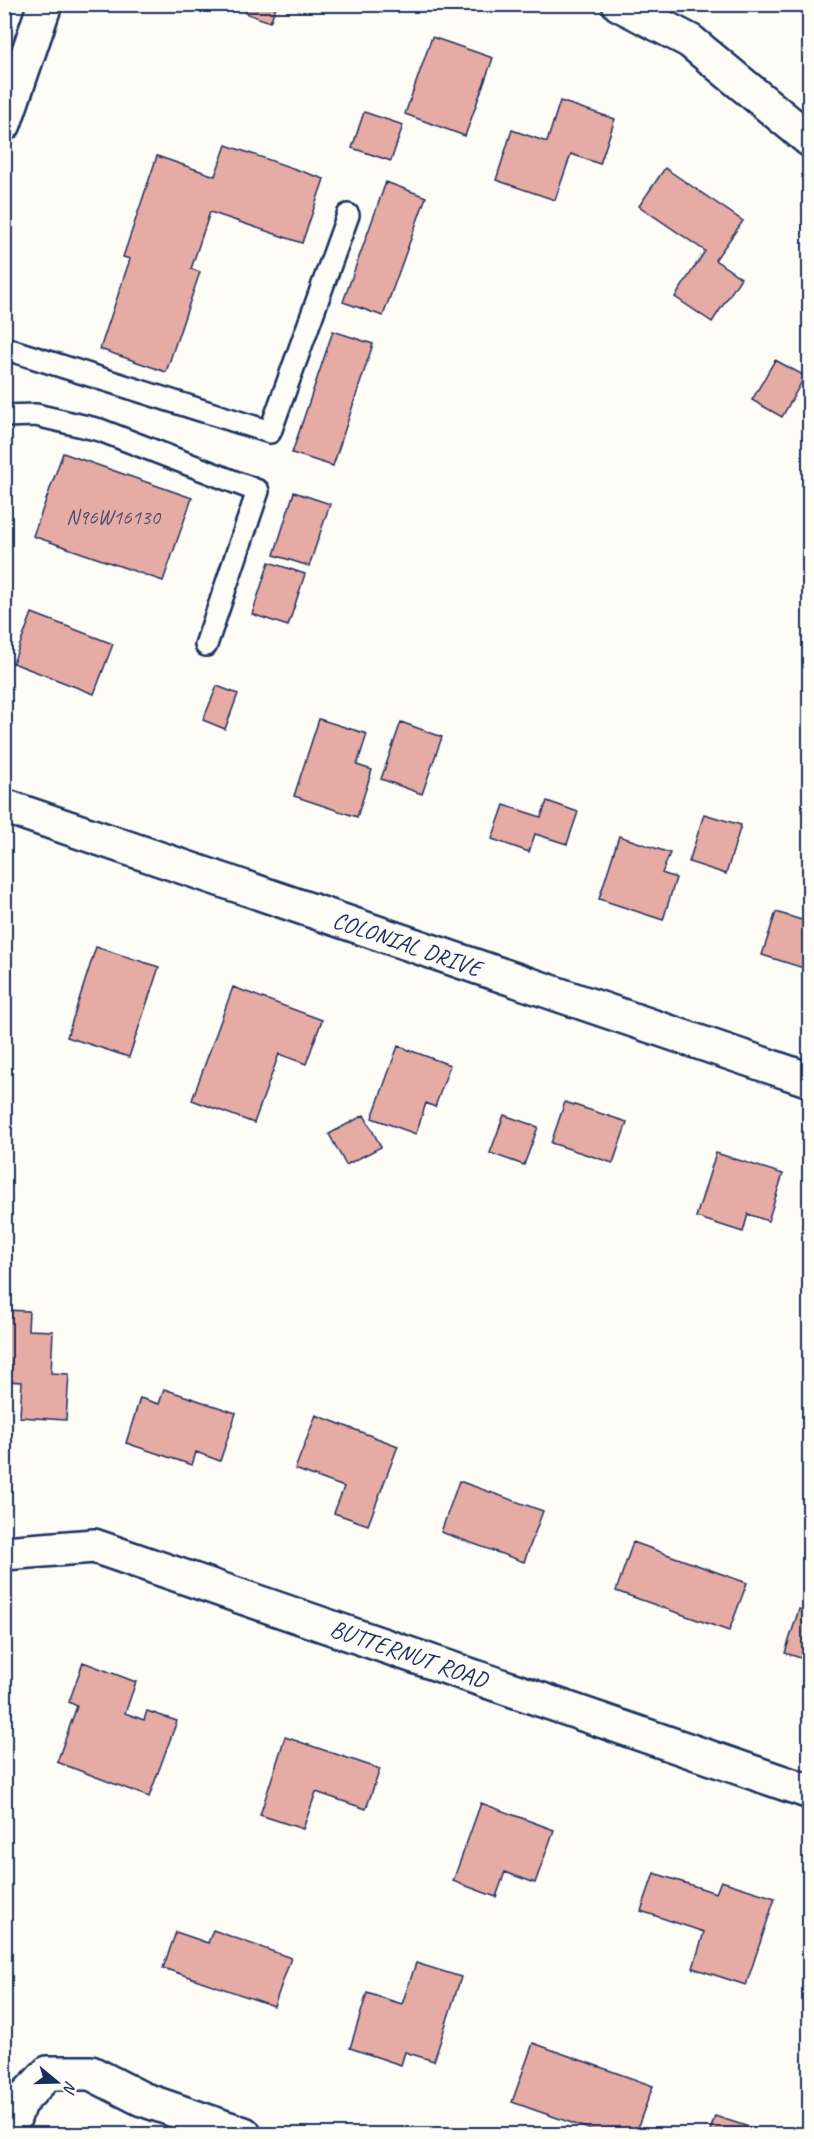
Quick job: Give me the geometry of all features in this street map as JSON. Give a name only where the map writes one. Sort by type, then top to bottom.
[{"type":"street","points":[[4,124],[45,4]]},
{"type":"street","points":[[619,4],[690,41],[810,140]]},
{"type":"street","name":"COLONIAL DRIVE","points":[[4,806],[810,1080]]},
{"type":"street","name":"BUTTERNUT ROAD","points":[[4,1553],[94,1546],[810,1792]]},
{"type":"street","points":[[9,2134],[19,2103],[48,2073],[91,2073],[142,2098],[244,2134]]},
{"type":"lane","points":[[4,348],[270,432],[348,215]]},
{"type":"lane","points":[[4,416],[36,415],[100,430],[258,491],[206,645]]},
{"type":"building","points":[[248,4],[277,4],[270,22],[245,13]]},
{"type":"building","points":[[432,37],[493,58],[465,136],[405,114]]},
{"type":"building","points":[[560,101],[615,119],[600,164],[571,154],[555,200],[496,180],[512,130],[547,142]]},
{"type":"building","points":[[364,112],[403,125],[391,161],[352,148]]},
{"type":"building","points":[[226,145],[324,179],[302,243],[210,212],[191,269],[200,272],[166,372],[100,349],[130,259],[123,257],[157,156],[215,176]]},
{"type":"building","points":[[665,168],[743,221],[715,260],[741,278],[712,322],[675,297],[705,251],[639,206]]},
{"type":"building","points":[[386,182],[426,197],[383,316],[343,302]]},
{"type":"building","points":[[333,331],[373,344],[333,466],[292,453]]},
{"type":"building","points":[[775,360],[805,376],[782,417],[752,400]]},
{"type":"building","points":[[63,453],[192,498],[163,581],[33,536]]},
{"type":"building","points":[[294,492],[330,504],[309,566],[274,555]]},
{"type":"building","points":[[269,562],[305,574],[288,626],[252,614]]},
{"type":"building","points":[[32,613],[113,644],[94,694],[13,663]]},
{"type":"building","points":[[217,686],[238,694],[225,729],[203,720]]},
{"type":"building","points":[[319,719],[367,734],[357,765],[372,770],[357,817],[294,796]]},
{"type":"building","points":[[401,722],[442,737],[422,794],[381,779]]},
{"type":"building","points":[[547,801],[578,812],[567,844],[535,834],[529,852],[492,839],[504,805],[541,817]]},
{"type":"building","points":[[704,814],[741,825],[726,874],[689,862]]},
{"type":"building","points":[[619,836],[670,853],[662,873],[676,878],[663,920],[599,899]]},
{"type":"building","points":[[776,912],[808,922],[810,919],[810,970],[762,955]]},
{"type":"building","points":[[96,947],[159,967],[129,1057],[67,1037]]},
{"type":"building","points":[[233,987],[322,1020],[306,1064],[279,1054],[254,1123],[192,1100]]},
{"type":"building","points":[[398,1046],[450,1065],[435,1107],[426,1103],[416,1134],[372,1118]]},
{"type":"building","points":[[565,1102],[627,1122],[613,1163],[551,1143]]},
{"type":"building","points":[[364,1115],[381,1147],[346,1165],[329,1134]]},
{"type":"building","points":[[504,1115],[538,1127],[524,1165],[490,1153]]},
{"type":"building","points":[[716,1153],[783,1174],[768,1221],[748,1214],[743,1232],[696,1217]]},
{"type":"building","points":[[4,1310],[29,1311],[28,1330],[53,1331],[51,1373],[69,1374],[66,1420],[20,1417],[22,1382],[4,1381]]},
{"type":"building","points":[[164,1389],[236,1413],[220,1461],[196,1452],[192,1465],[126,1443],[140,1398],[159,1404]]},
{"type":"building","points":[[316,1415],[398,1446],[368,1525],[334,1513],[344,1487],[295,1469]]},
{"type":"building","points":[[459,1481],[543,1511],[524,1562],[441,1532]]},
{"type":"building","points":[[633,1542],[747,1583],[729,1631],[616,1591]]},
{"type":"building","points":[[799,1609],[810,1612],[810,1661],[785,1653]]},
{"type":"building","points":[[83,1662],[136,1682],[125,1713],[144,1720],[147,1711],[177,1721],[149,1797],[57,1762],[77,1706],[69,1702]]},
{"type":"building","points":[[285,1737],[380,1769],[366,1809],[316,1792],[303,1829],[260,1815]]},
{"type":"building","points":[[481,1803],[554,1830],[535,1883],[505,1872],[496,1897],[453,1881]]},
{"type":"building","points":[[654,1873],[716,1893],[721,1881],[775,1898],[746,1985],[693,1968],[704,1932],[641,1911]]},
{"type":"building","points":[[213,1930],[291,1958],[274,2006],[163,1968],[176,1932],[208,1943]]},
{"type":"building","points":[[416,1963],[461,1977],[434,2061],[405,2052],[401,2065],[350,2048],[367,1993],[402,2004]]},
{"type":"building","points":[[533,2043],[653,2086],[635,2134],[603,2134],[512,2102]]},
{"type":"building","points":[[715,2116],[771,2134],[709,2134]]}]
